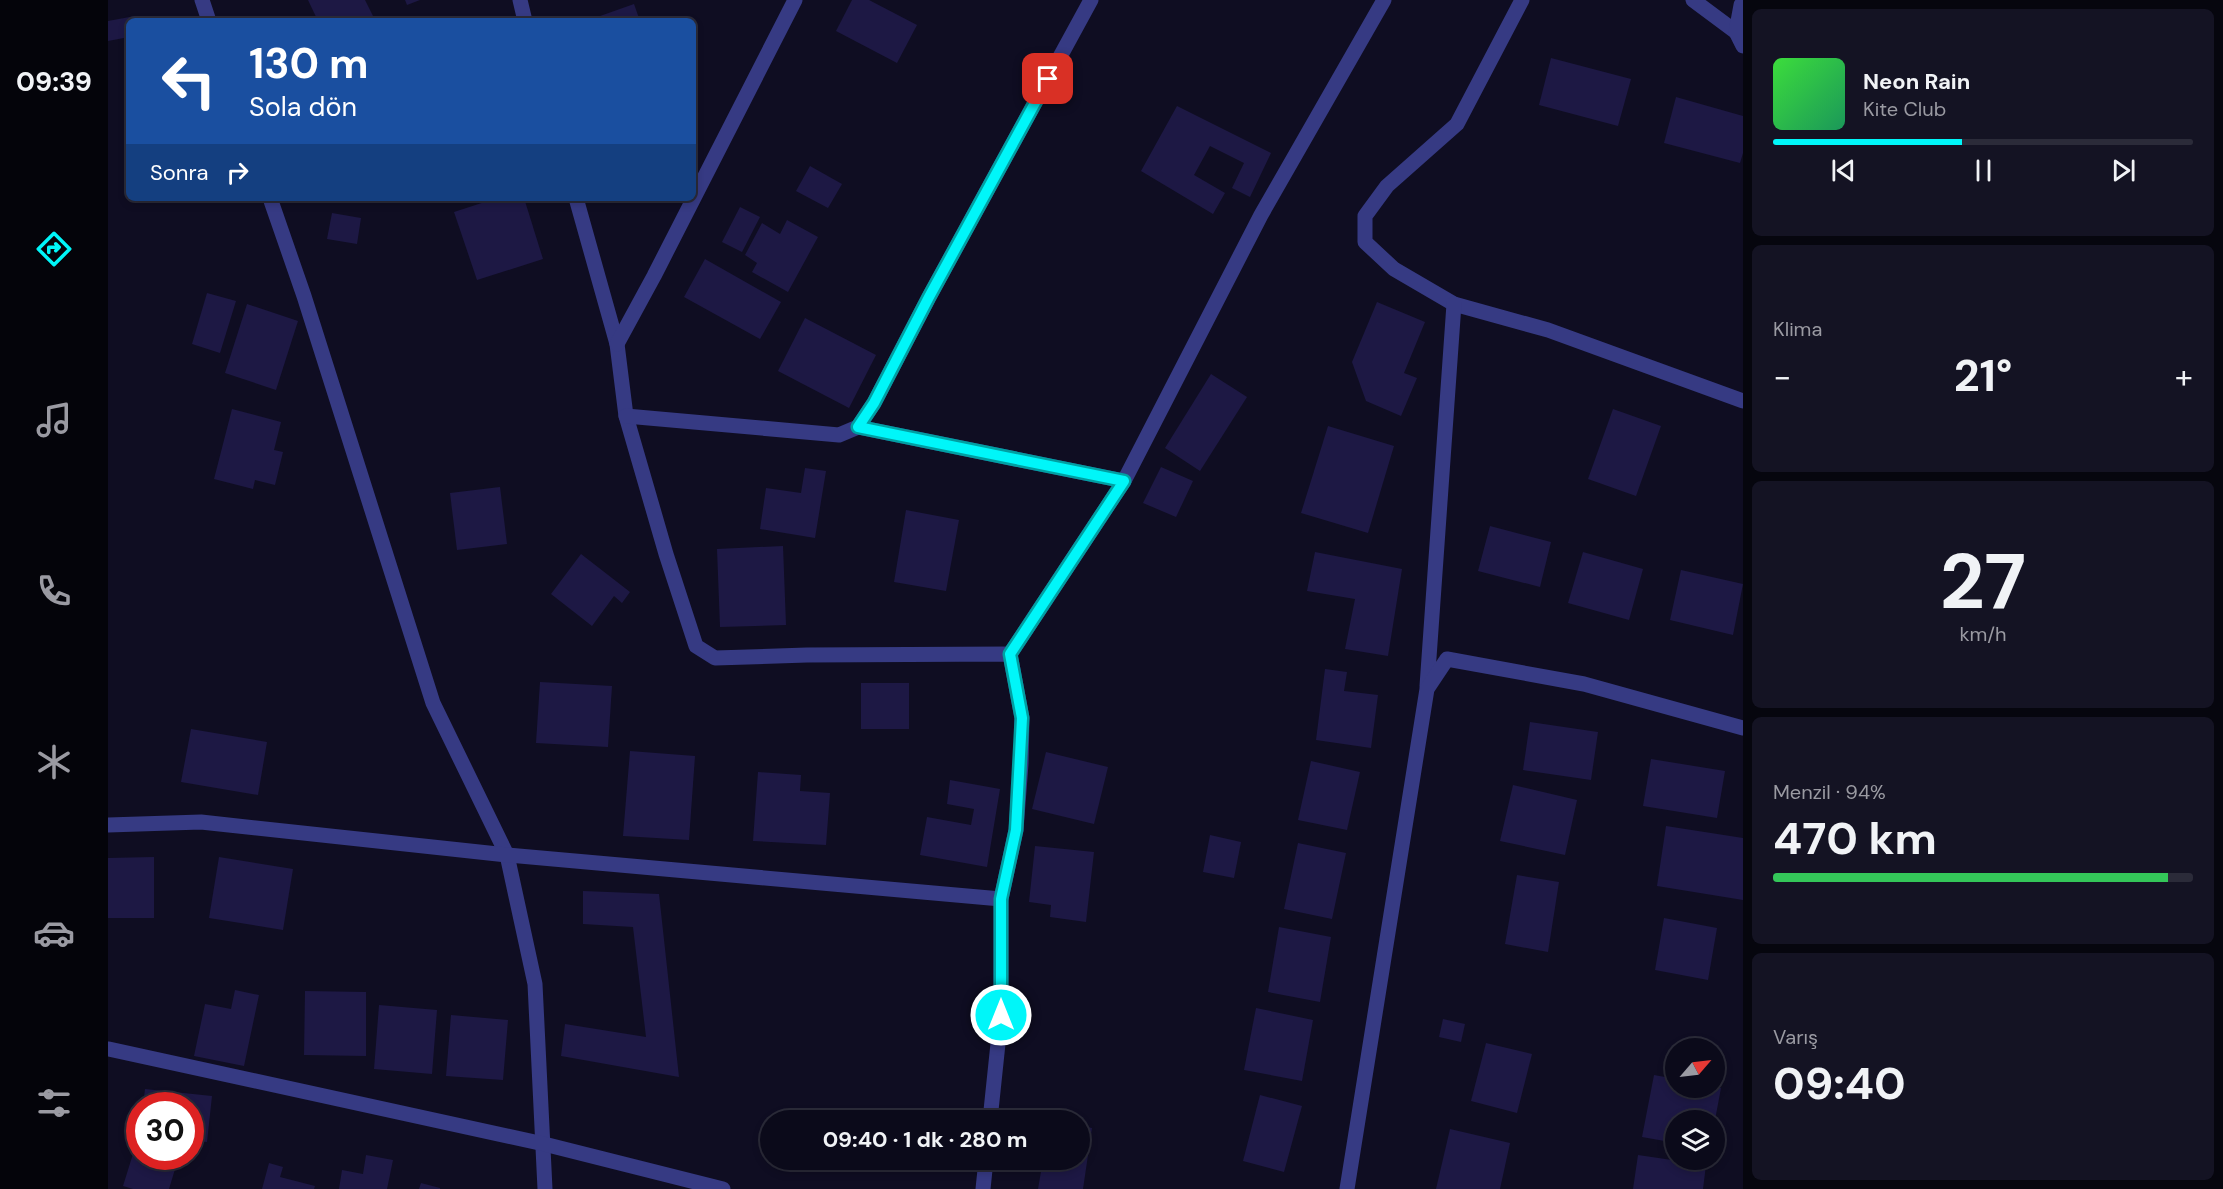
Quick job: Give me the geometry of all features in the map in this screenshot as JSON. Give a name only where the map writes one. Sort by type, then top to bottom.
[{"type":"street","points":[[202,0],[208,18]]},
{"type":"street","points":[[520,0],[524,18]]},
{"type":"street","points":[[696,194],[795,0]]},
{"type":"street","points":[[626,416],[839,435],[858,427],[874,403],[929,297],[1091,0]]},
{"type":"street","points":[[991,1110],[1001,1015],[1001,899],[1016,830],[1021,764],[1022,718],[1010,654],[1124,481],[1262,215],[1384,0]]},
{"type":"street","points":[[1522,0],[1457,123],[1387,186],[1365,216],[1365,242],[1394,269],[1454,304],[1548,330],[1743,401]]},
{"type":"street","points":[[1693,0],[1736,32],[1743,46]]},
{"type":"street","points":[[1736,32],[1743,2]]},
{"type":"street","points":[[271,201],[304,296],[433,703],[507,855],[535,984],[545,1189]]},
{"type":"street","points":[[577,201],[617,344],[626,416],[666,554],[696,646],[715,658],[1010,654]]},
{"type":"street","points":[[617,344],[692,201]]},
{"type":"street","points":[[1347,1189],[1427,689],[1454,304]]},
{"type":"street","points":[[858,427],[1124,481]]},
{"type":"street","points":[[1427,689],[1447,659],[1584,684],[1743,728]]},
{"type":"street","points":[[108,825],[201,822],[507,855],[1001,899]]},
{"type":"street","points":[[108,1049],[544,1144],[723,1189]]},
{"type":"street","points":[[983,1189],[985,1170]]},
{"type":"building","points":[[308,0],[365,0],[374,18],[317,18]]},
{"type":"building","points":[[405,0],[420,0],[407,5]]},
{"type":"building","points":[[852,0],[869,0],[917,25],[897,63],[836,31]]},
{"type":"building","points":[[634,4],[639,18],[594,18]]},
{"type":"building","points":[[135,16],[135,18],[126,18],[126,38],[108,41],[108,21]]},
{"type":"building","points":[[1551,58],[1631,79],[1618,126],[1539,105]]},
{"type":"building","points":[[1676,97],[1743,116],[1743,153],[1740,163],[1664,143]]},
{"type":"building","points":[[1177,106],[1271,153],[1250,197],[1232,188],[1244,163],[1210,146],[1194,175],[1225,193],[1213,214],[1141,171]]},
{"type":"building","points":[[810,166],[842,184],[828,208],[796,191]]},
{"type":"building","points":[[488,201],[525,201],[543,259],[477,280],[454,212]]},
{"type":"building","points":[[740,207],[760,217],[742,252],[722,242]]},
{"type":"building","points":[[332,213],[361,218],[357,244],[327,239]]},
{"type":"building","points":[[787,220],[818,237],[788,292],[752,272],[757,263],[745,255],[762,223],[780,234]]},
{"type":"building","points":[[705,259],[781,302],[760,339],[684,297]]},
{"type":"building","points":[[207,293],[236,301],[220,353],[192,344]]},
{"type":"building","points":[[1377,302],[1425,322],[1404,373],[1417,378],[1401,416],[1366,401],[1352,362]]},
{"type":"building","points":[[247,304],[298,321],[276,390],[225,373]]},
{"type":"building","points":[[805,318],[876,355],[849,408],[778,371]]},
{"type":"building","points":[[1211,374],[1247,397],[1200,471],[1165,448]]},
{"type":"building","points":[[232,409],[281,422],[274,450],[283,452],[275,485],[255,480],[253,489],[214,479]]},
{"type":"building","points":[[1613,409],[1661,426],[1636,496],[1588,479]]},
{"type":"building","points":[[1328,426],[1394,446],[1368,533],[1301,513]]},
{"type":"building","points":[[1161,467],[1193,481],[1176,517],[1143,503]]},
{"type":"building","points":[[805,468],[826,471],[815,538],[760,529],[766,488],[801,493]]},
{"type":"building","points":[[500,487],[507,544],[457,550],[450,493]]},
{"type":"building","points":[[906,510],[959,520],[946,591],[894,582]]},
{"type":"building","points":[[1490,526],[1551,542],[1540,587],[1478,571]]},
{"type":"building","points":[[783,546],[786,625],[720,627],[717,549]]},
{"type":"building","points":[[1315,552],[1402,569],[1388,656],[1345,649],[1355,599],[1307,591]]},
{"type":"building","points":[[1583,552],[1643,569],[1629,620],[1568,603]]},
{"type":"building","points":[[581,554],[630,592],[622,603],[614,596],[592,626],[551,594]]},
{"type":"building","points":[[1681,570],[1743,584],[1733,635],[1670,620]]},
{"type":"building","points":[[1325,669],[1347,672],[1344,691],[1378,695],[1371,748],[1316,740]]},
{"type":"building","points":[[540,682],[612,686],[608,747],[536,743]]},
{"type":"building","points":[[861,683],[909,683],[909,729],[861,729]]},
{"type":"building","points":[[1530,722],[1598,732],[1591,780],[1523,770]]},
{"type":"building","points":[[191,729],[267,742],[258,795],[181,782]]},
{"type":"building","points":[[630,751],[695,756],[689,840],[623,836]]},
{"type":"building","points":[[1046,752],[1108,767],[1094,824],[1032,809]]},
{"type":"building","points":[[1651,759],[1725,771],[1717,818],[1643,806]]},
{"type":"building","points":[[1311,761],[1360,772],[1347,830],[1298,820]]},
{"type":"building","points":[[758,772],[801,775],[800,791],[830,793],[826,845],[753,841]]},
{"type":"building","points":[[950,780],[1000,789],[987,867],[920,855],[927,817],[971,825],[974,809],[947,804]]},
{"type":"building","points":[[1513,785],[1577,800],[1565,855],[1500,841]]},
{"type":"building","points":[[1666,826],[1743,838],[1743,900],[1657,886]]},
{"type":"building","points":[[1210,835],[1241,842],[1234,878],[1203,872]]},
{"type":"building","points":[[1298,843],[1346,853],[1332,919],[1284,909]]},
{"type":"building","points":[[1035,846],[1094,852],[1086,922],[1050,917],[1051,905],[1029,902]]},
{"type":"building","points":[[154,857],[154,918],[108,918],[108,858]]},
{"type":"building","points":[[219,857],[293,869],[283,930],[209,918]]},
{"type":"building","points":[[1517,875],[1559,882],[1548,952],[1505,944]]},
{"type":"building","points":[[583,891],[659,894],[679,1077],[561,1056],[565,1024],[646,1037],[633,927],[583,924]]},
{"type":"building","points":[[1664,918],[1717,928],[1708,980],[1655,970]]},
{"type":"building","points":[[1279,927],[1331,937],[1320,1002],[1268,992]]},
{"type":"building","points":[[235,990],[259,995],[244,1066],[194,1056],[205,1004],[231,1009]]},
{"type":"building","points":[[305,991],[366,992],[366,1056],[304,1055]]},
{"type":"building","points":[[379,1005],[437,1010],[432,1074],[374,1069]]},
{"type":"building","points":[[1256,1008],[1313,1020],[1302,1081],[1244,1070]]},
{"type":"building","points":[[451,1015],[508,1020],[503,1080],[446,1076]]},
{"type":"building","points":[[1443,1019],[1465,1024],[1461,1042],[1439,1037]]},
{"type":"building","points":[[1486,1043],[1532,1054],[1517,1113],[1471,1101]]},
{"type":"building","points":[[1654,1075],[1665,1077],[1665,1098],[1719,1098],[1717,1110],[1665,1110],[1665,1141],[1642,1137]]},
{"type":"building","points":[[145,1089],[174,1092],[145,1092]]},
{"type":"building","points":[[204,1095],[212,1096],[207,1142],[204,1142]]},
{"type":"building","points":[[1260,1095],[1302,1106],[1284,1172],[1243,1161]]},
{"type":"building","points":[[1450,1129],[1510,1143],[1500,1189],[1436,1189]]},
{"type":"building","points":[[366,1155],[393,1160],[387,1189],[339,1189],[342,1170],[363,1174]]},
{"type":"building","points":[[1638,1155],[1665,1159],[1665,1170],[1705,1170],[1703,1189],[1633,1189]]},
{"type":"building","points":[[269,1163],[283,1167],[280,1177],[315,1186],[314,1189],[262,1189]]},
{"type":"building","points":[[128,1170],[175,1170],[169,1189],[133,1189],[123,1186]]},
{"type":"building","points":[[1041,1170],[1086,1170],[1083,1189],[1038,1189]]},
{"type":"building","points":[[421,1183],[440,1188],[440,1189],[419,1189]]},
{"type":"route","points":[[1001,1015],[1001,899],[1016,830],[1021,764],[1022,718],[1010,654],[1124,481],[858,427],[874,403],[1048,79]]}]
